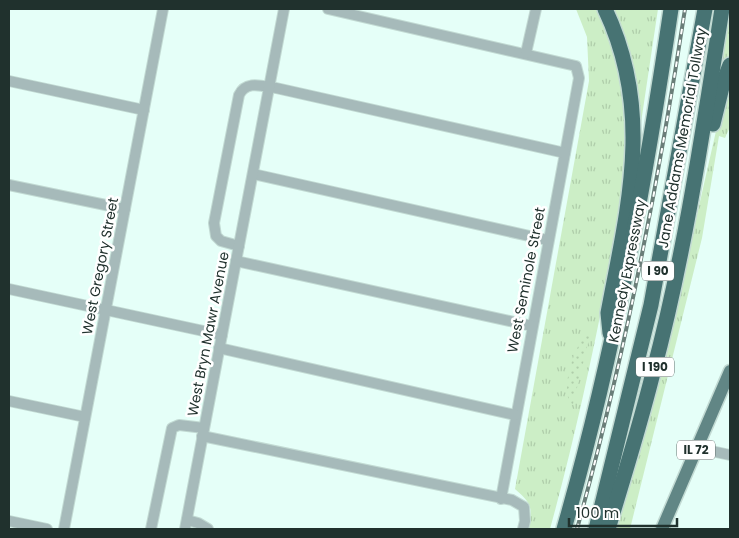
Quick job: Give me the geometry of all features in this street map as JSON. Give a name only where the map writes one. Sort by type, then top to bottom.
[{"type":"highway","points":[[605,9],[623,56],[634,109],[630,184],[608,313],[612,347]]},
{"type":"highway","name":"Kennedy Expressway","points":[[564,529],[612,347],[653,134],[672,9]]},
{"type":"highway","name":"Jane Addams Memorial Tollway","points":[[596,529],[636,375],[651,306],[705,9]]},
{"type":"highway","name":"I 190","points":[[608,529],[654,372],[689,202],[722,9]]},
{"type":"highway","points":[[689,202],[703,166],[723,83],[730,65]]},
{"type":"main road","name":"IL 72","points":[[662,529],[730,371]]},
{"type":"street","name":"West Gregory Street","points":[[64,529],[144,110],[160,9]]},
{"type":"street","name":"West Bryn Mawr Avenue","points":[[208,529],[198,523],[186,525],[284,9]]},
{"type":"street","points":[[328,9],[526,53],[536,9]]},
{"type":"street","name":"West Seminole Street","points":[[500,499],[579,78],[576,66],[526,53]]},
{"type":"street","points":[[9,81],[144,110]]},
{"type":"street","name":"West Bryn Mawr Avenue","points":[[239,246],[221,241],[214,231],[239,95],[241,90],[249,85],[269,87]]},
{"type":"street","points":[[269,87],[564,153]]},
{"type":"street","points":[[253,174],[548,240]]},
{"type":"street","points":[[9,185],[125,209]]},
{"type":"street","points":[[236,261],[532,326]]},
{"type":"street","points":[[9,289],[222,335]]},
{"type":"street","points":[[219,348],[515,415]]},
{"type":"street","points":[[9,401],[85,417]]},
{"type":"street","name":"West Bryn Mawr Avenue","points":[[151,529],[172,428],[179,425],[203,432]]},
{"type":"street","points":[[203,432],[500,499],[512,500],[524,507],[525,521],[523,529]]},
{"type":"street","points":[[697,448],[730,455]]},
{"type":"street","points":[[9,521],[47,529]]},
{"type":"green space","points":[[576,9],[599,9],[611,39],[627,101],[629,117],[628,152],[624,191],[594,347],[550,529],[528,529],[530,506],[525,498],[515,489],[589,81],[587,37]]},
{"type":"green space","points":[[612,9],[658,9],[639,136],[631,60]]},
{"type":"green space","points":[[729,9],[730,55],[718,81]]},
{"type":"green space","points":[[730,80],[730,127],[725,138],[719,136],[702,238],[630,529],[616,529],[660,378],[721,109]]},
{"type":"green space","points":[[586,333],[590,335],[573,404],[570,404],[567,386],[570,367],[577,348]]},
{"type":"railway","points":[[577,529],[610,400],[639,271],[652,206],[685,9]]}]
